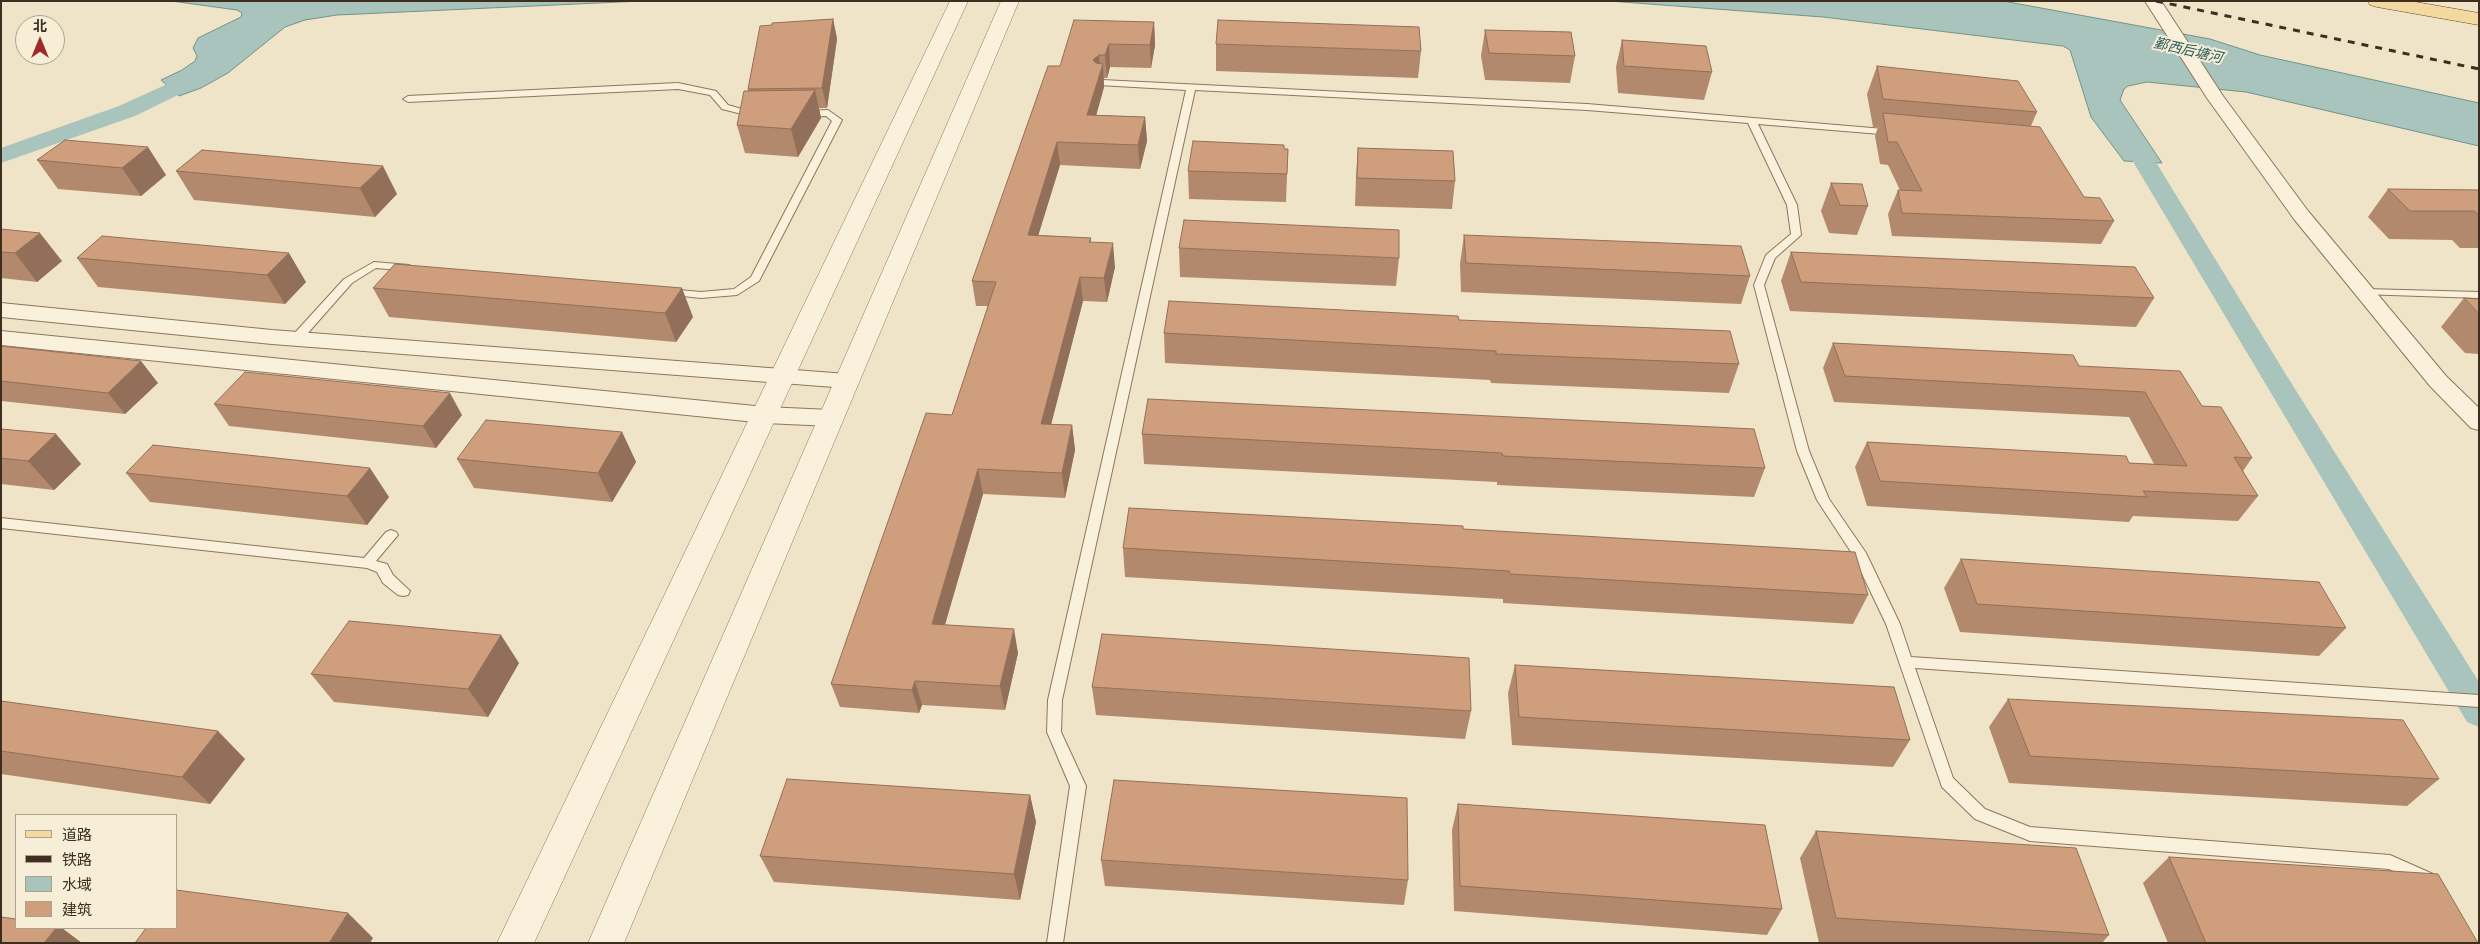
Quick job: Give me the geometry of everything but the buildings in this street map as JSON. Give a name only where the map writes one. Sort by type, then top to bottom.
[{"type":"main road","points":[[2378,1],[2479,19]]},
{"type":"street","points":[[515,943],[959,1]]},
{"type":"street","points":[[606,943],[1010,1]]},
{"type":"street","points":[[2153,1],[2170,30],[2216,98],[2301,215],[2438,381],[2479,422]]},
{"type":"street","points":[[1,310],[296,339],[782,377],[847,380]]},
{"type":"street","points":[[1,338],[765,415],[831,418]]},
{"type":"lane","points":[[1102,83],[1587,107],[1908,134]]},
{"type":"lane","points":[[408,99],[678,86],[713,93],[725,107],[758,115],[767,115]]},
{"type":"lane","points":[[1055,943],[1078,786],[1054,732],[1055,700],[1191,88]]},
{"type":"lane","points":[[652,290],[700,295],[737,292],[755,279],[837,120],[828,113],[794,114]]},
{"type":"lane","points":[[1751,120],[1792,204],[1796,235],[1770,257],[1759,285],[1803,451],[1823,500],[1859,553],[1893,624],[1947,782],[1980,814],[2030,834],[2390,862],[2435,883],[2440,891]]},
{"type":"lane","points":[[296,339],[348,281],[374,265],[421,269]]},
{"type":"lane","points":[[2365,292],[2479,295]]},
{"type":"lane","points":[[1,523],[367,563],[382,568],[388,579],[403,591]]},
{"type":"lane","points":[[367,563],[391,535]]},
{"type":"lane","points":[[1905,662],[2479,701]]},
{"type":"water","points":[[171,1],[642,1],[337,15],[305,20],[285,27],[228,73],[201,88],[179,96],[161,80],[182,70],[195,61],[197,56],[193,48],[198,38],[241,17],[242,13],[237,10]]},
{"type":"water","name":"鄞西后塘河","points":[[1609,1],[2003,1],[2210,39],[2260,55],[2479,103],[2479,146],[2246,92],[2147,82],[2128,86],[2124,89],[2120,100],[2162,163],[2124,161],[2091,117],[2070,50],[2063,46],[1823,17]]},
{"type":"waterway","points":[[1,156],[127,111],[209,71]]},
{"type":"waterway","points":[[2124,128],[2273,377],[2479,712]]},
{"type":"railway","points":[[2156,1],[2479,69]]}]
